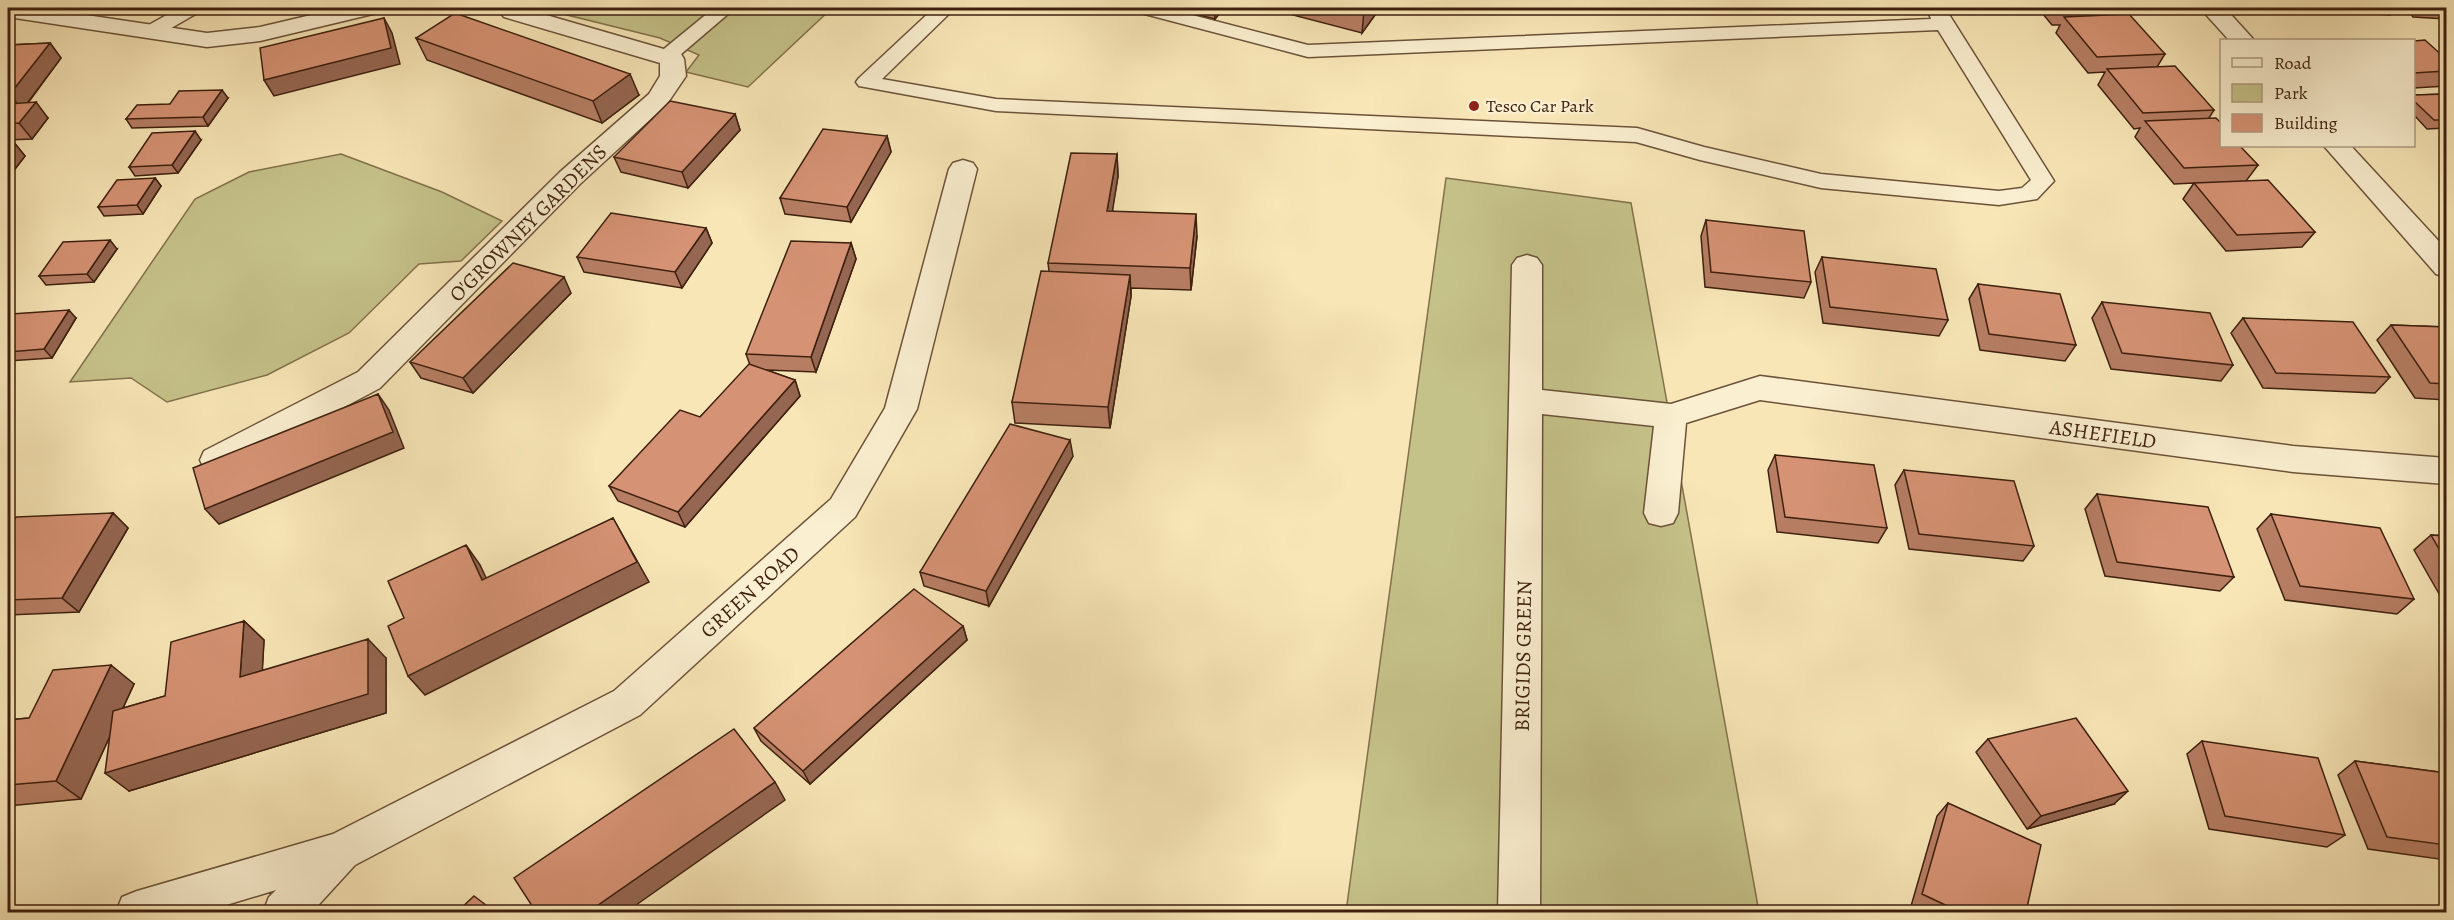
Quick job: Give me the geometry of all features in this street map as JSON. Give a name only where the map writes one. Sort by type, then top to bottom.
[{"type":"street","points":[[8,10],[154,30],[207,40],[260,34],[369,8]]},
{"type":"street","points":[[508,8],[512,12],[666,57]]},
{"type":"street","points":[[2212,8],[2241,39]]},
{"type":"street","name":"O'GROWNEY GARDENS","points":[[216,460],[369,380],[570,178],[658,99],[673,76],[672,59],[666,57]]},
{"type":"street","points":[[2338,147],[2446,267]]},
{"type":"street","name":"GREEN ROAD","points":[[137,912],[341,852],[627,703],[843,508],[901,409],[963,170]]},
{"type":"street","name":"BRIGIDS GREEN","points":[[1519,912],[1527,265]]},
{"type":"street","name":"ASHEFIELD","points":[[1671,416],[1760,388],[2293,459],[2446,471]]},
{"type":"street","points":[[1526,400],[1671,416],[1661,513]]},
{"type":"street","name":"GREEN ROAD","points":[[284,912],[341,852]]},
{"type":"lane","points":[[154,30],[192,8]]},
{"type":"lane","points":[[666,57],[725,8]]},
{"type":"lane","points":[[945,8],[866,82],[996,105],[1637,135],[1700,153],[1821,181],[2000,198],[2029,194],[2043,181],[1940,16],[1308,51],[1144,8]]},
{"type":"green space","points":[[546,8],[832,8],[748,87],[686,72],[699,55],[660,38]]},
{"type":"green space","points":[[341,154],[442,192],[502,221],[461,261],[419,264],[349,333],[267,375],[167,402],[131,378],[70,382],[195,199],[249,172]]},
{"type":"green space","points":[[1446,178],[1631,203],[1759,912],[1346,912]]},
{"type":"building","points":[[1349,8],[1367,8],[1364,11]]},
{"type":"building","points":[[2058,8],[2111,8],[2060,10]]},
{"type":"building","points":[[2419,8],[2446,8],[2446,10]]},
{"type":"building","points":[[455,13],[630,74],[593,101],[416,38]]},
{"type":"building","points":[[2129,14],[2165,54],[2097,57],[2064,17]]},
{"type":"building","points":[[384,18],[391,48],[264,80],[260,48]]},
{"type":"building","points":[[2425,40],[2446,59],[2446,71],[2415,73],[2415,41]]},
{"type":"building","points":[[50,43],[10,94],[8,94],[8,45]]},
{"type":"building","points":[[2175,66],[2214,110],[2143,113],[2107,69]]},
{"type":"building","points":[[222,90],[203,117],[126,119],[137,105],[170,104],[179,91]]},
{"type":"building","points":[[2446,94],[2446,120],[2434,120],[2415,102],[2415,95]]},
{"type":"building","points":[[670,101],[735,114],[682,172],[614,157]]},
{"type":"building","points":[[36,102],[19,123],[8,124],[8,104]]},
{"type":"building","points":[[2216,118],[2220,122],[2220,147],[2241,147],[2258,165],[2184,168],[2145,121]]},
{"type":"building","points":[[823,129],[887,136],[847,207],[780,198]]},
{"type":"building","points":[[195,131],[172,165],[129,167],[152,133]]},
{"type":"building","points":[[1071,153],[1117,154],[1107,211],[1196,214],[1190,268],[1048,263]]},
{"type":"building","points":[[155,178],[137,205],[98,207],[117,180]]},
{"type":"building","points":[[2268,180],[2315,232],[2237,235],[2194,183]]},
{"type":"building","points":[[611,213],[706,228],[675,272],[577,257]]},
{"type":"building","points":[[1706,220],[1804,231],[1811,282],[1711,272]]},
{"type":"building","points":[[110,240],[87,274],[39,276],[63,242]]},
{"type":"building","points":[[791,241],[851,243],[811,357],[746,354]]},
{"type":"building","points":[[1822,257],[1936,269],[1948,320],[1830,307]]},
{"type":"building","points":[[513,263],[564,277],[463,378],[410,362]]},
{"type":"building","points":[[1041,271],[1130,275],[1108,407],[1012,402]]},
{"type":"building","points":[[1978,284],[2060,294],[2076,345],[1989,334]]},
{"type":"building","points":[[2102,302],[2210,313],[2233,365],[2122,353]]},
{"type":"building","points":[[69,310],[44,349],[8,352],[8,321],[11,314]]},
{"type":"building","points":[[2243,318],[2353,322],[2390,377],[2276,373]]},
{"type":"building","points":[[2391,325],[2446,327],[2446,384],[2430,383]]},
{"type":"building","points":[[749,364],[795,380],[678,512],[609,486],[680,410],[700,417]]},
{"type":"building","points":[[378,394],[393,432],[205,509],[193,468]]},
{"type":"building","points":[[1010,424],[1070,440],[986,591],[920,572]]},
{"type":"building","points":[[1775,455],[1874,465],[1887,528],[1785,517]]},
{"type":"building","points":[[1904,470],[2014,481],[2034,546],[1919,534]]},
{"type":"building","points":[[2097,494],[2208,507],[2234,577],[2117,562]]},
{"type":"building","points":[[113,513],[62,598],[8,600],[8,530],[16,517]]},
{"type":"building","points":[[2271,514],[2380,528],[2414,599],[2300,586]]},
{"type":"building","points":[[613,518],[637,562],[408,676],[388,626],[404,618],[388,581],[466,545],[482,580]]},
{"type":"building","points":[[2431,535],[2446,536],[2446,561]]},
{"type":"building","points":[[914,589],[963,626],[803,771],[754,728]]},
{"type":"building","points":[[244,621],[240,677],[368,639],[368,694],[105,773],[113,711],[165,696],[171,642]]},
{"type":"building","points":[[111,665],[56,781],[8,785],[8,720],[29,718],[53,670]]},
{"type":"building","points":[[2076,718],[2128,791],[2041,816],[1988,739]]},
{"type":"building","points":[[734,729],[775,782],[588,912],[536,912],[514,878]]},
{"type":"building","points":[[2202,741],[2318,758],[2345,835],[2225,816]]},
{"type":"building","points":[[2355,761],[2446,773],[2446,845],[2387,837]]},
{"type":"building","points":[[1948,803],[2041,845],[2026,912],[1960,912],[1922,894]]},
{"type":"building","points":[[474,896],[495,912],[457,912]]},
{"type":"place","name":"Tesco Car Park","points":[[1474,106]]}]
